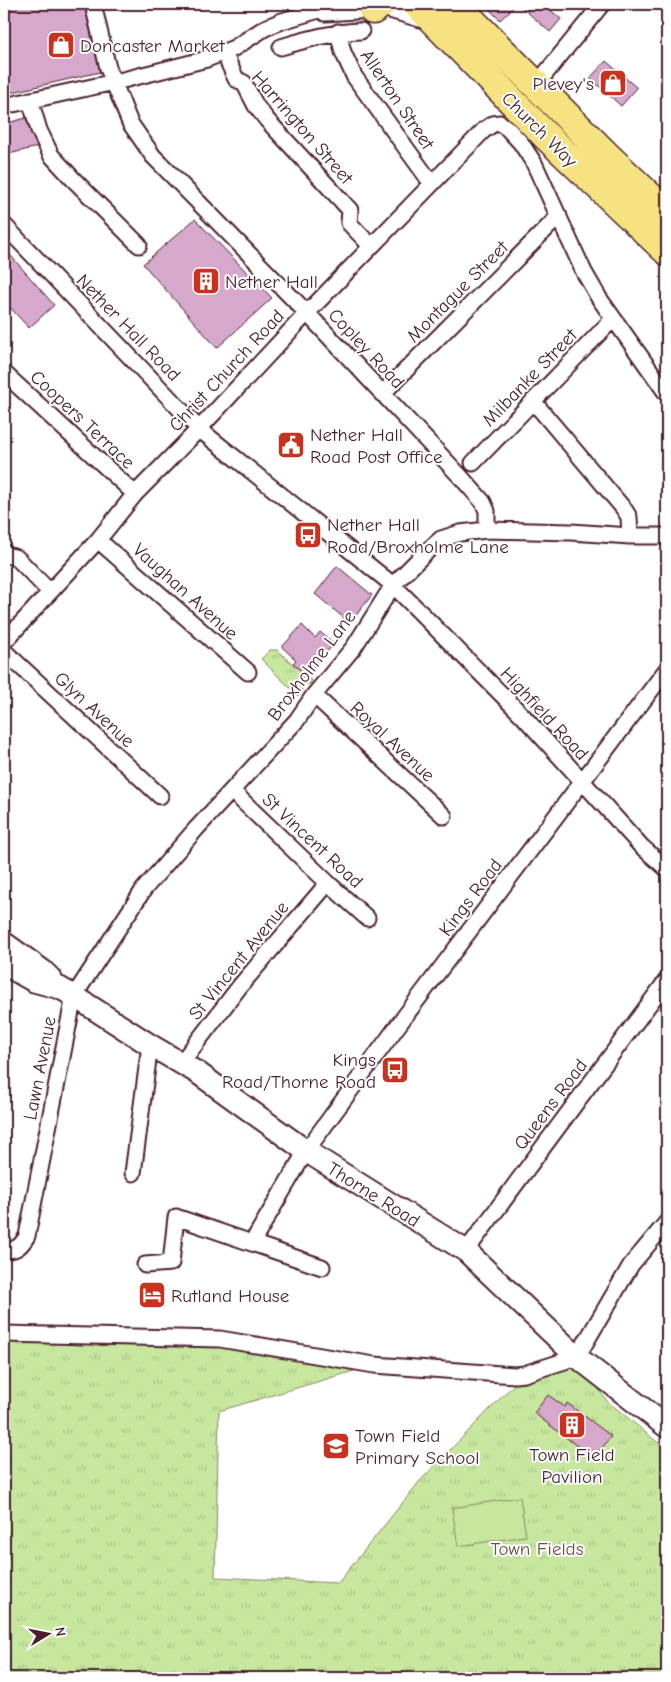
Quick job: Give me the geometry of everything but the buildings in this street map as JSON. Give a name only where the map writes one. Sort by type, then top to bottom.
[{"type":"highway","name":"Church Way","points":[[418,4],[573,162],[667,251]]},
{"type":"highway","name":"Church Way","points":[[455,4],[607,156],[667,213]]},
{"type":"street","name":"Copley Road","points":[[93,4],[108,68],[130,124],[153,156],[307,313],[483,502],[487,511],[487,530]]},
{"type":"street","points":[[4,106],[115,82],[224,53],[265,28],[339,4]]},
{"type":"street","points":[[499,88],[530,89],[536,85],[602,4]]},
{"type":"street","points":[[303,15],[372,15],[386,9],[436,24]]},
{"type":"street","name":"Allerton Street","points":[[281,47],[338,32],[372,15]]},
{"type":"street","name":"Allerton Street","points":[[338,32],[343,52],[354,76],[432,184]]},
{"type":"street","name":"Harrington Street","points":[[224,53],[236,79],[244,83],[256,106],[350,210],[349,223],[371,246]]},
{"type":"street","points":[[30,100],[38,130],[51,155],[139,244]]},
{"type":"street","name":"Christ Church Road","points":[[4,642],[98,540],[135,494],[484,130],[492,124],[500,123],[508,129],[534,163],[559,216]]},
{"type":"street","points":[[559,216],[584,272],[613,319],[667,394]]},
{"type":"street","name":"Montague Street","points":[[382,394],[559,216]]},
{"type":"street","name":"Nether Hall Road","points":[[5,228],[199,429],[393,585]]},
{"type":"street","name":"Milbanke Street","points":[[474,463],[613,319]]},
{"type":"street","name":"Coopers Terrace","points":[[4,373],[135,494]]},
{"type":"street","points":[[533,401],[624,509],[629,517],[630,536]]},
{"type":"street","name":"Broxholme Lane","points":[[67,992],[144,889],[196,829],[297,720],[314,695],[354,647],[393,585],[441,539],[460,533],[487,530],[667,536]]},
{"type":"street","name":"Vaughan Avenue","points":[[98,540],[248,672]]},
{"type":"street","points":[[4,552],[17,558],[50,591]]},
{"type":"street","name":"Highfield Road","points":[[393,585],[523,716],[641,846],[667,869]]},
{"type":"street","name":"Glyn Avenue","points":[[4,651],[160,796]]},
{"type":"street","name":"Kings Road","points":[[252,1243],[306,1151],[667,669]]},
{"type":"street","name":"Royal Avenue","points":[[314,695],[444,816]]},
{"type":"street","name":"St Vincent Road","points":[[232,792],[367,918]]},
{"type":"street","name":"St Vincent Avenue","points":[[181,1063],[244,981],[328,883]]},
{"type":"street","name":"Thorne Road","points":[[4,943],[43,971],[67,992],[198,1073],[306,1151],[466,1251],[577,1357],[667,1427]]},
{"type":"street","name":"Thorne Road","points":[[4,964],[34,981],[67,992]]},
{"type":"street","name":"Queens Road","points":[[466,1251],[667,980]]},
{"type":"street","name":"Lawn Avenue","points":[[4,1250],[16,1250],[27,1236],[67,992]]},
{"type":"street","points":[[133,1173],[150,1045]]},
{"type":"street","points":[[145,1265],[171,1263],[176,1216],[322,1267]]},
{"type":"street","points":[[4,1334],[220,1339],[374,1365],[515,1375],[524,1374],[577,1357],[631,1265],[667,1222]]},
{"type":"green space","points":[[270,650],[277,650],[312,681],[310,684],[305,684],[298,696],[261,659]]},
{"type":"green space","name":"Town Fields","points":[[4,1334],[220,1339],[374,1365],[219,1411],[215,1577],[338,1583],[420,1481],[524,1374],[577,1357],[606,1400],[667,1450],[667,1678],[4,1678]]},
{"type":"green space","points":[[520,1497],[526,1536],[458,1546],[452,1508]]},
{"type":"place","name":"Doncaster Market","points":[[61,45]]},
{"type":"place","name":"Plevey's","points":[[613,83]]},
{"type":"place","name":"Nether Hall","points":[[206,281]]},
{"type":"place","name":"Nether Hall Road Post Office","points":[[291,445]]},
{"type":"place","name":"Nether Hall Road/Broxholme Lane","points":[[308,535]]},
{"type":"place","name":"Kings Road/Thorne Road","points":[[395,1070]]},
{"type":"place","name":"Rutland House","points":[[152,1295]]},
{"type":"place","name":"Town Field Pavilion","points":[[572,1425]]},
{"type":"place","name":"Town Field Primary School","points":[[336,1446]]}]
